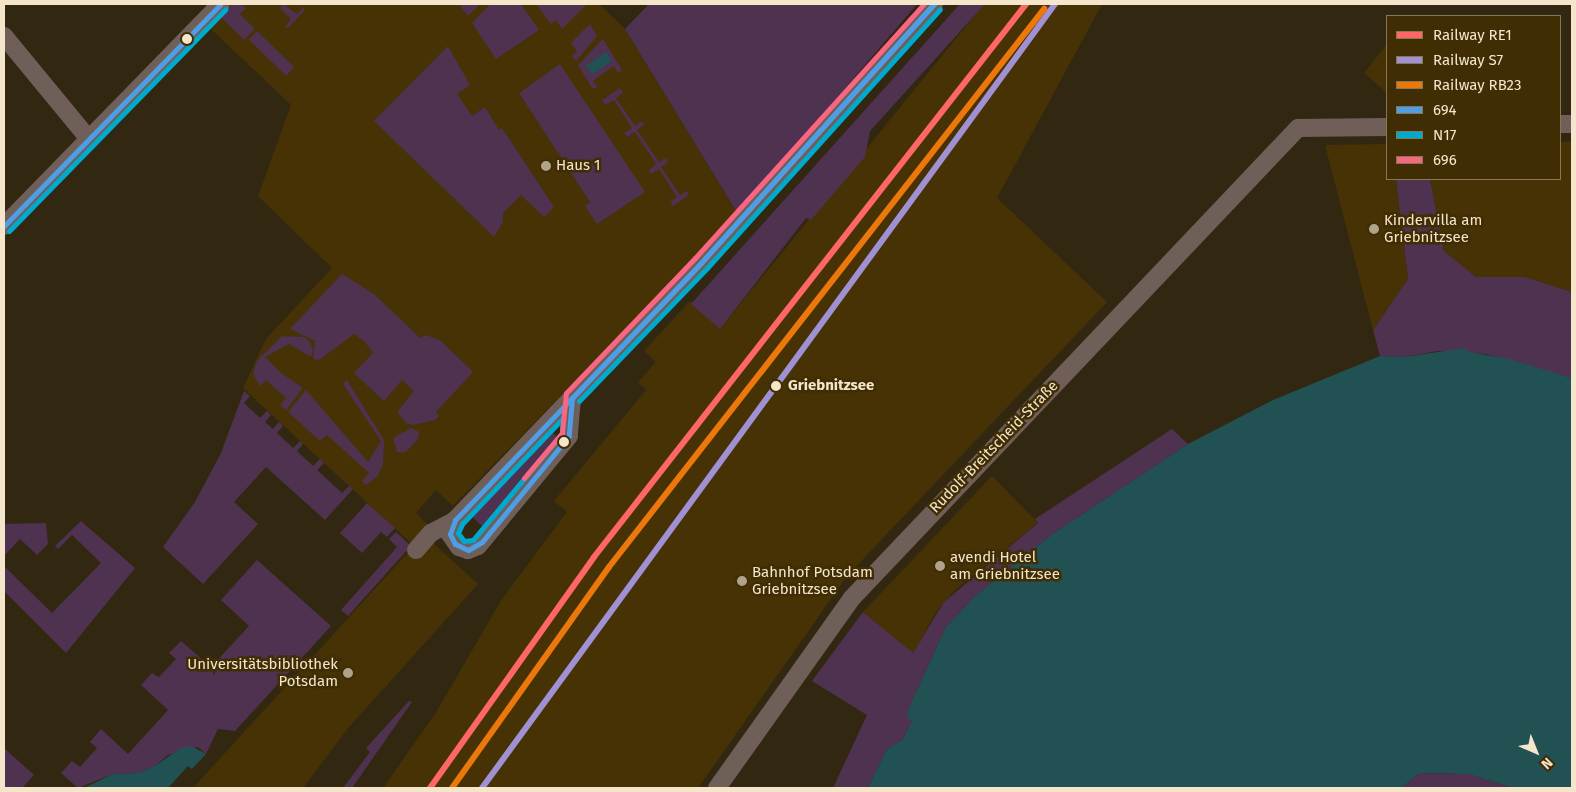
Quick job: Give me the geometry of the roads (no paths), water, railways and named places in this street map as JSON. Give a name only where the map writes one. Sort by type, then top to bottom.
[{"type":"street","points":[[4,226],[221,4]]},
{"type":"street","points":[[416,550],[431,533],[455,520],[701,263],[934,4]]},
{"type":"street","points":[[4,36],[89,140]]},
{"type":"street","name":"Rudolf-Breitscheid-Straße","points":[[717,788],[852,598],[1298,128],[1386,127]]},
{"type":"street","points":[[455,520],[450,534],[455,544],[468,550],[482,542],[569,436],[572,398]]},
{"type":"water","points":[[606,52],[612,61],[592,75],[586,65]]},
{"type":"water","points":[[1465,348],[1470,352],[1509,359],[1572,378],[1572,788],[1513,788],[1468,774],[1420,773],[1401,788],[868,788],[886,750],[903,739],[912,720],[907,718],[910,705],[946,627],[974,597],[1051,535],[1188,444],[1273,400],[1380,356],[1404,357]]},
{"type":"water","points":[[191,746],[206,754],[192,769],[188,766],[168,788],[84,788],[113,774],[138,773],[155,766],[181,748]]},
{"type":"rail line","name":"RE1","points":[[430,788],[594,557],[1026,4]]},
{"type":"rail line","name":"S7","points":[[482,788],[1055,4]]},
{"type":"rail line","name":"RB23","points":[[452,788],[609,567],[1044,9]]},
{"type":"place","name":"Haus 1","points":[[546,166]]},
{"type":"place","name":"Kindervilla am Griebnitzsee","points":[[1374,229]]},
{"type":"place","name":"Griebnitzsee","points":[[776,386]]},
{"type":"place","name":"avendi Hotel am Griebnitzsee","points":[[940,566]]},
{"type":"place","name":"Bahnhof Potsdam Griebnitzsee","points":[[742,581]]},
{"type":"place","name":"Universitätsbibliothek Potsdam","points":[[348,673]]}]
